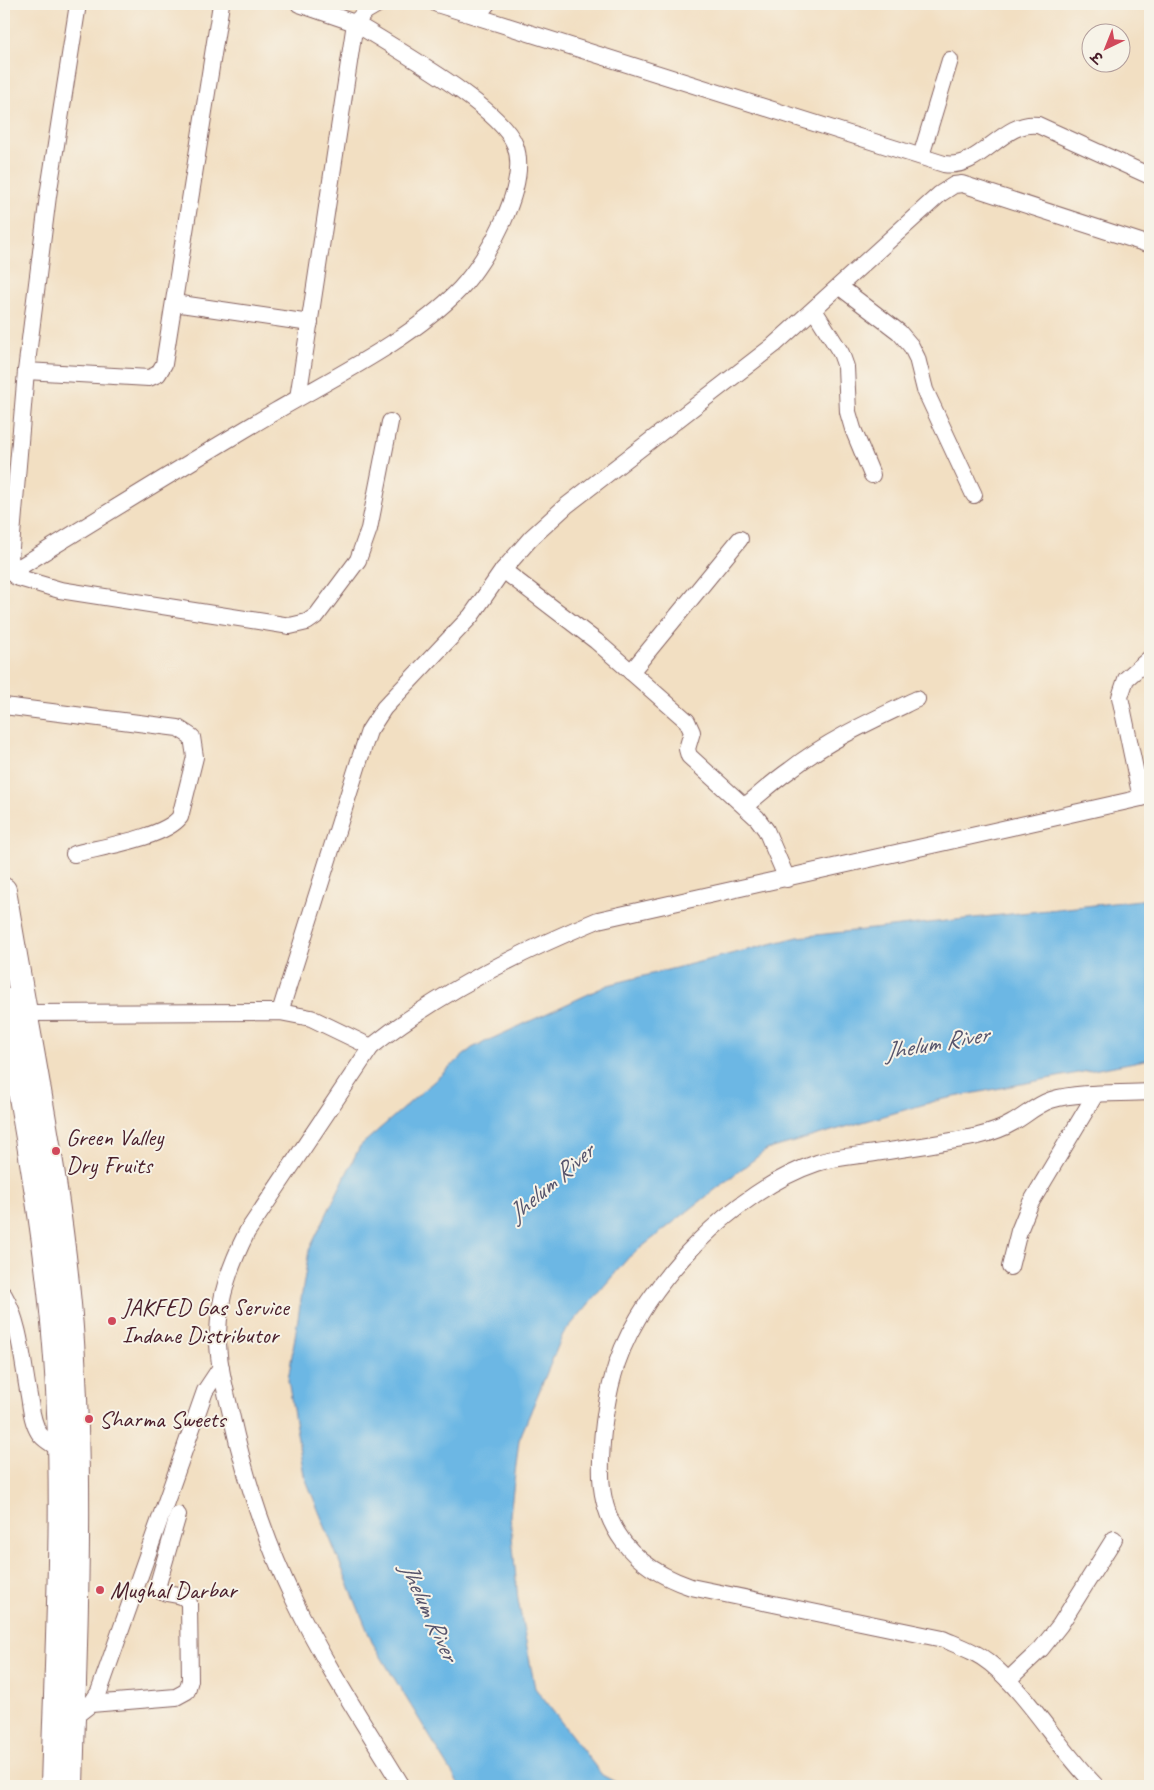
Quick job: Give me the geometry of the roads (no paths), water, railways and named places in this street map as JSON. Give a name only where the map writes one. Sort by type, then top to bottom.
[{"type":"highway","points":[[4,890],[63,1251],[72,1341],[69,1453],[73,1718],[71,1786]]},
{"type":"highway","points":[[4,1000],[44,1233],[55,1346],[69,1453],[60,1539],[53,1786]]},
{"type":"street","points":[[6,571],[26,371],[48,196],[78,4]]},
{"type":"street","points":[[26,371],[149,378],[158,374],[164,364],[220,4]]},
{"type":"street","points":[[6,571],[23,565],[298,398],[383,350],[445,303],[461,288],[474,272],[504,220],[513,194],[518,167],[515,145],[500,121],[480,103],[355,23],[299,4]]},
{"type":"street","points":[[298,398],[355,23],[366,10],[378,4]]},
{"type":"street","points":[[437,4],[482,10],[944,164],[960,163],[972,159],[1012,131],[1028,124],[1038,125],[1150,176]]},
{"type":"street","points":[[921,156],[950,60]]},
{"type":"street","points":[[280,1012],[369,732],[400,689],[471,616],[503,570],[531,538],[566,506],[774,345],[840,287],[940,194],[954,185],[962,184],[1150,245]]},
{"type":"street","points":[[840,287],[899,332],[911,346],[917,358],[925,390],[974,495]]},
{"type":"street","points":[[174,303],[310,322]]},
{"type":"street","points":[[814,310],[841,353],[846,367],[848,412],[872,475]]},
{"type":"street","points":[[6,571],[16,577],[60,590],[290,626],[307,622],[317,615],[358,560],[369,529],[390,422]]},
{"type":"street","points":[[631,672],[740,539]]},
{"type":"street","points":[[503,570],[596,641],[686,721],[692,732],[688,749],[689,756],[745,806],[766,830],[787,879]]},
{"type":"street","points":[[402,1786],[326,1659],[294,1600],[262,1524],[237,1439],[221,1367],[218,1334],[221,1301],[231,1263],[252,1224],[371,1047],[395,1028],[448,995],[546,942],[598,920],[657,905],[787,879],[1146,797],[1120,697],[1126,679],[1150,658]]},
{"type":"street","points":[[745,806],[791,769],[829,744],[917,699]]},
{"type":"street","points":[[4,706],[178,728],[192,736],[194,757],[180,817],[176,823],[161,832],[74,854]]},
{"type":"street","points":[[24,1013],[280,1012],[311,1018],[371,1047]]},
{"type":"street","points":[[1096,1786],[1008,1680],[989,1662],[943,1639],[797,1608],[723,1595],[667,1579],[647,1567],[629,1549],[615,1529],[605,1505],[600,1476],[601,1441],[607,1402],[617,1363],[633,1326],[657,1289],[685,1256],[716,1225],[751,1197],[800,1170],[822,1162],[979,1136],[1012,1124],[1033,1108],[1051,1100],[1150,1092]]},
{"type":"street","points":[[1010,1267],[1030,1204],[1095,1095]]},
{"type":"street","points":[[4,1295],[9,1304],[21,1349],[33,1419],[40,1434],[69,1453]]},
{"type":"street","points":[[73,1718],[91,1704],[104,1678],[205,1391],[221,1367]]},
{"type":"street","points":[[91,1704],[176,1697],[187,1692],[190,1680],[189,1603],[182,1596],[164,1593],[158,1588],[178,1515]]},
{"type":"street","points":[[1008,1680],[1041,1650],[1060,1625],[1114,1539]]},
{"type":"water","name":"Jhelum River","points":[[1150,899],[1150,1059],[939,1100],[766,1150],[629,1257],[563,1334],[519,1440],[510,1515],[518,1600],[535,1688],[602,1775],[623,1786],[460,1786],[372,1642],[304,1475],[288,1380],[309,1250],[360,1146],[472,1048],[608,985],[798,937]]},
{"type":"place","name":"Green Valley Dry Fruits","points":[[56,1151]]},
{"type":"place","name":"JAKFED Gas Service Indane Distributor","points":[[112,1321]]},
{"type":"place","name":"Sharma Sweets","points":[[89,1419]]},
{"type":"place","name":"Mughal Darbar","points":[[100,1590]]}]
